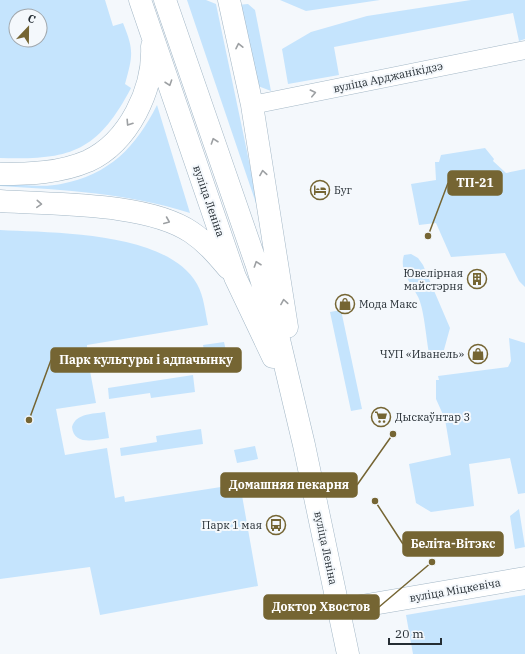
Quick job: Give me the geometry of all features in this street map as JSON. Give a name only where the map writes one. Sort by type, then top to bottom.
[{"type":"main road","name":"вуліца Леніна","points":[[140,0],[235,277],[292,396]]},
{"type":"main road","name":"вуліца Леніна","points":[[165,0],[264,286],[304,445],[348,654]]},
{"type":"main road","points":[[229,0],[252,105],[287,321],[292,396]]},
{"type":"main road","points":[[0,174],[34,174],[64,169],[88,160],[109,146],[126,128],[148,87],[153,62],[152,33]]},
{"type":"main road","points":[[0,201],[123,209],[162,219],[190,232],[211,248],[235,277]]},
{"type":"main road","name":"вуліца Міцкевіча","points":[[338,610],[525,578]]},
{"type":"street","name":"вуліца Арджанікідзэ","points":[[252,105],[283,100],[342,86],[525,50]]},
{"type":"shaded area","points":[[0,0],[105,0],[113,26],[123,23],[129,40],[131,47],[131,59],[125,84],[131,88],[106,127],[93,139],[79,148],[63,154],[24,158],[0,158]]},
{"type":"shaded area","points":[[187,0],[206,0],[216,4],[261,218]]},
{"type":"shaded area","points":[[280,0],[380,0],[306,11]]},
{"type":"shaded area","points":[[471,0],[525,0],[525,39],[519,41],[513,13],[334,47],[339,75],[288,84],[282,49],[311,32],[367,16]]},
{"type":"shaded area","points":[[248,4],[255,10],[271,91],[253,84],[237,5]]},
{"type":"shaded area","points":[[157,105],[190,213],[167,206],[120,197],[72,191],[0,186],[0,183],[39,186],[54,185],[78,180],[93,174],[119,157],[130,146],[140,134]]},
{"type":"shaded area","points":[[485,148],[494,159],[493,161],[506,173],[525,169],[525,287],[519,281],[505,253],[451,257],[436,223],[419,225],[411,184],[436,180],[435,162],[439,162],[441,155]]},
{"type":"shaded area","points":[[0,230],[78,234],[136,244],[161,254],[182,267],[197,284],[203,299],[208,325],[87,345],[87,355],[96,403],[56,409],[65,455],[107,448],[115,498],[124,496],[125,502],[240,484],[258,586],[100,615],[90,567],[0,579]]},
{"type":"shaded area","points":[[411,254],[418,258],[423,265],[450,328],[442,357],[429,353],[419,300],[404,271],[404,255]]},
{"type":"shaded area","points":[[341,310],[362,409],[351,411],[330,312]]},
{"type":"shaded area","points":[[509,338],[525,343],[525,493],[518,494],[510,458],[469,464],[474,506],[431,512],[416,503],[409,464],[451,455],[445,419],[436,399],[436,380],[439,380],[438,376],[508,367],[511,361]]},
{"type":"shaded area","points":[[224,342],[227,355],[206,359],[203,345]]},
{"type":"shaded area","points":[[193,375],[195,392],[151,398],[150,393],[109,399],[108,388]]},
{"type":"shaded area","points":[[105,412],[109,438],[86,440],[77,437],[72,427],[77,419],[90,414]]},
{"type":"shaded area","points":[[201,429],[203,444],[121,456],[120,448],[157,442],[156,436]]},
{"type":"shaded area","points":[[255,446],[258,459],[237,463],[234,450]]},
{"type":"shaded area","points":[[519,509],[525,547],[515,549],[510,516]]},
{"type":"shaded area","points":[[525,595],[525,654],[413,654],[406,615]]},
{"type":"place","name":"Буг","points":[[320,190]]},
{"type":"place","name":"ТП-21","points":[[428,236]]},
{"type":"place","name":"Ювелірная майстэрня","points":[[477,279]]},
{"type":"place","name":"Мода Макс","points":[[345,304]]},
{"type":"place","name":"ЧУП «Иванель»","points":[[478,354]]},
{"type":"place","name":"Дыскаўнтар 3","points":[[381,417]]},
{"type":"place","name":"Парк культуры і адпачынку","points":[[29,420]]},
{"type":"place","name":"Домашняя пекарня","points":[[393,434]]},
{"type":"place","name":"Беліта-Вітэкс","points":[[375,501]]},
{"type":"place","name":"Парк 1 мая","points":[[276,525]]},
{"type":"place","name":"Доктор Хвостов","points":[[432,562]]}]
